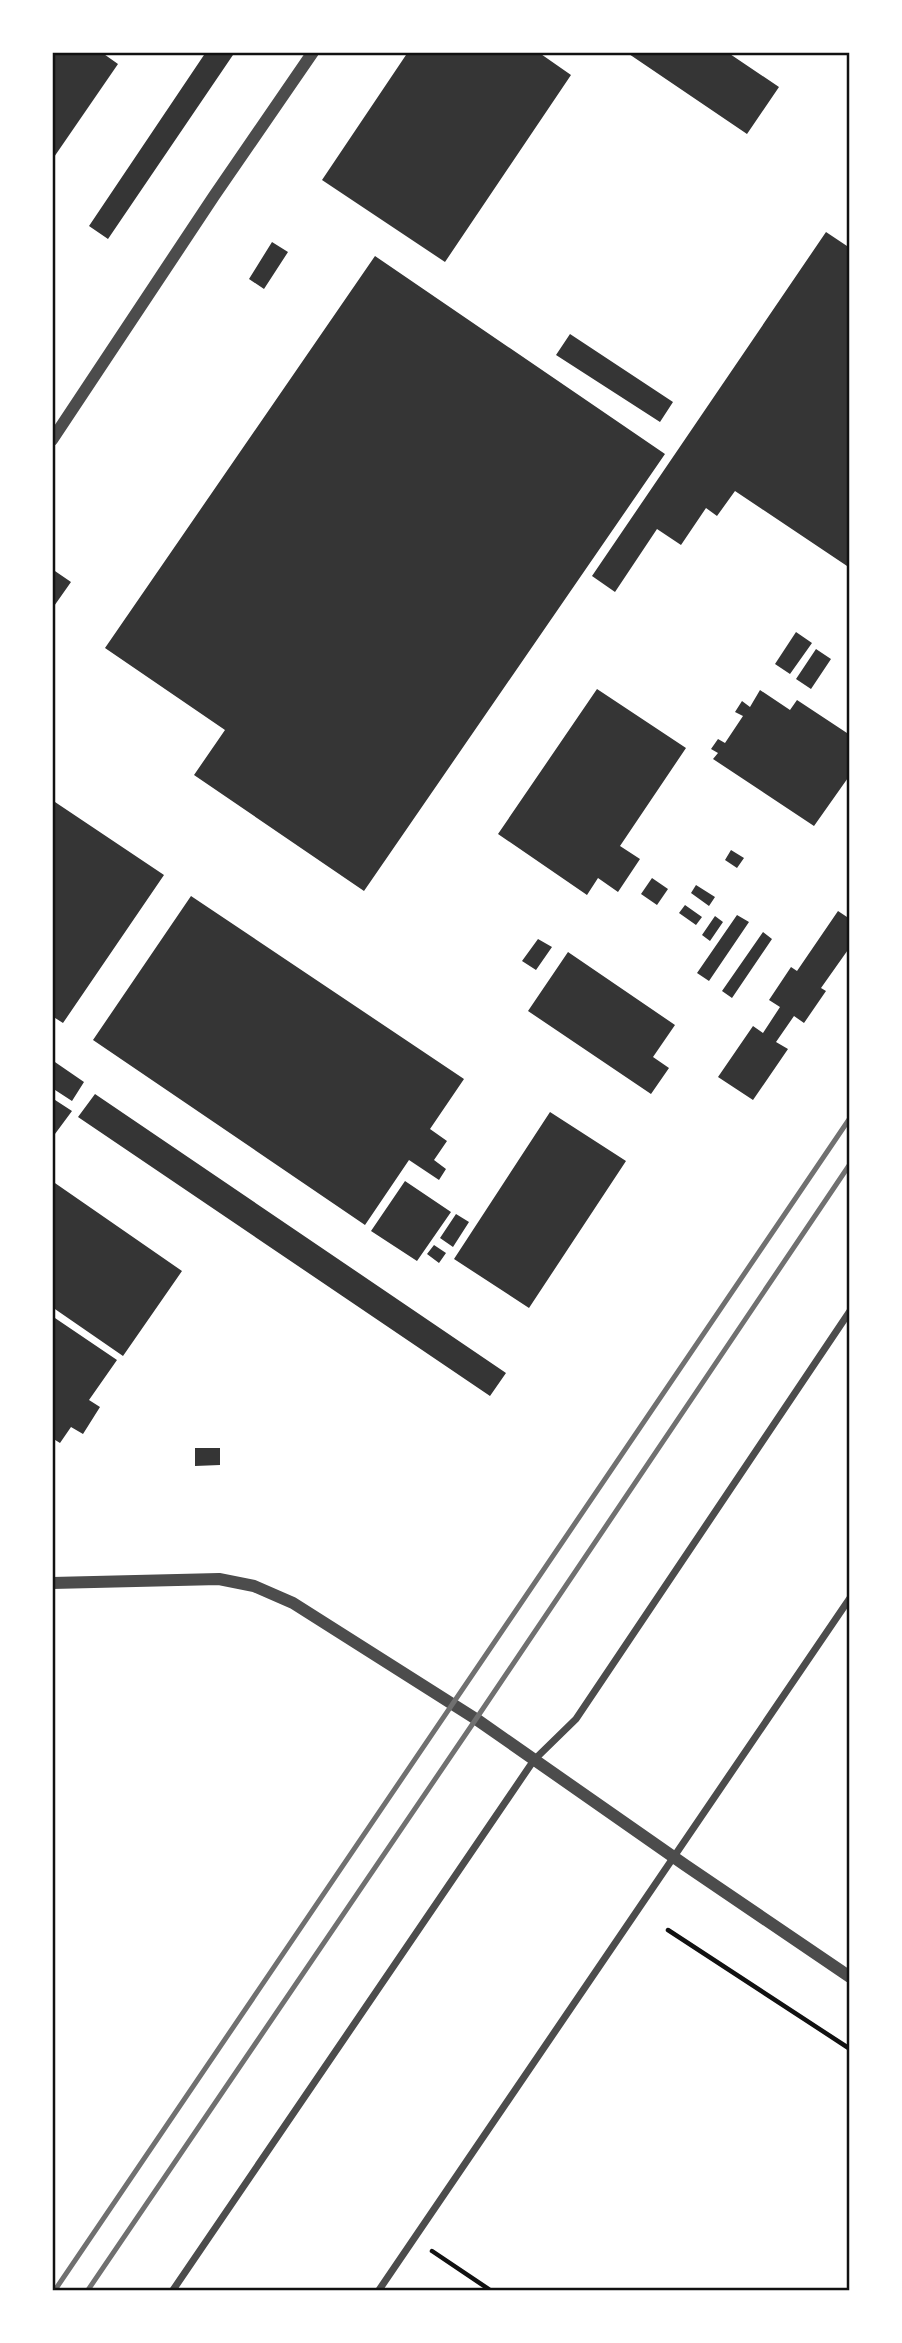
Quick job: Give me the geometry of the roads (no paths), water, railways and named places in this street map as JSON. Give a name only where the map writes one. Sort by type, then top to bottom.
[{"type":"street","points":[[52,440],[313,52]]},
{"type":"street","points":[[173,2291],[534,1760],[576,1719],[849,1311]]},
{"type":"street","points":[[52,1583],[219,1579],[254,1587],[293,1603],[476,1719],[849,1977]]},
{"type":"street","points":[[379,2291],[849,1598]]},
{"type":"railway","points":[[55,2290],[850,1118]]},
{"type":"railway","points":[[88,2290],[850,1164]]}]
